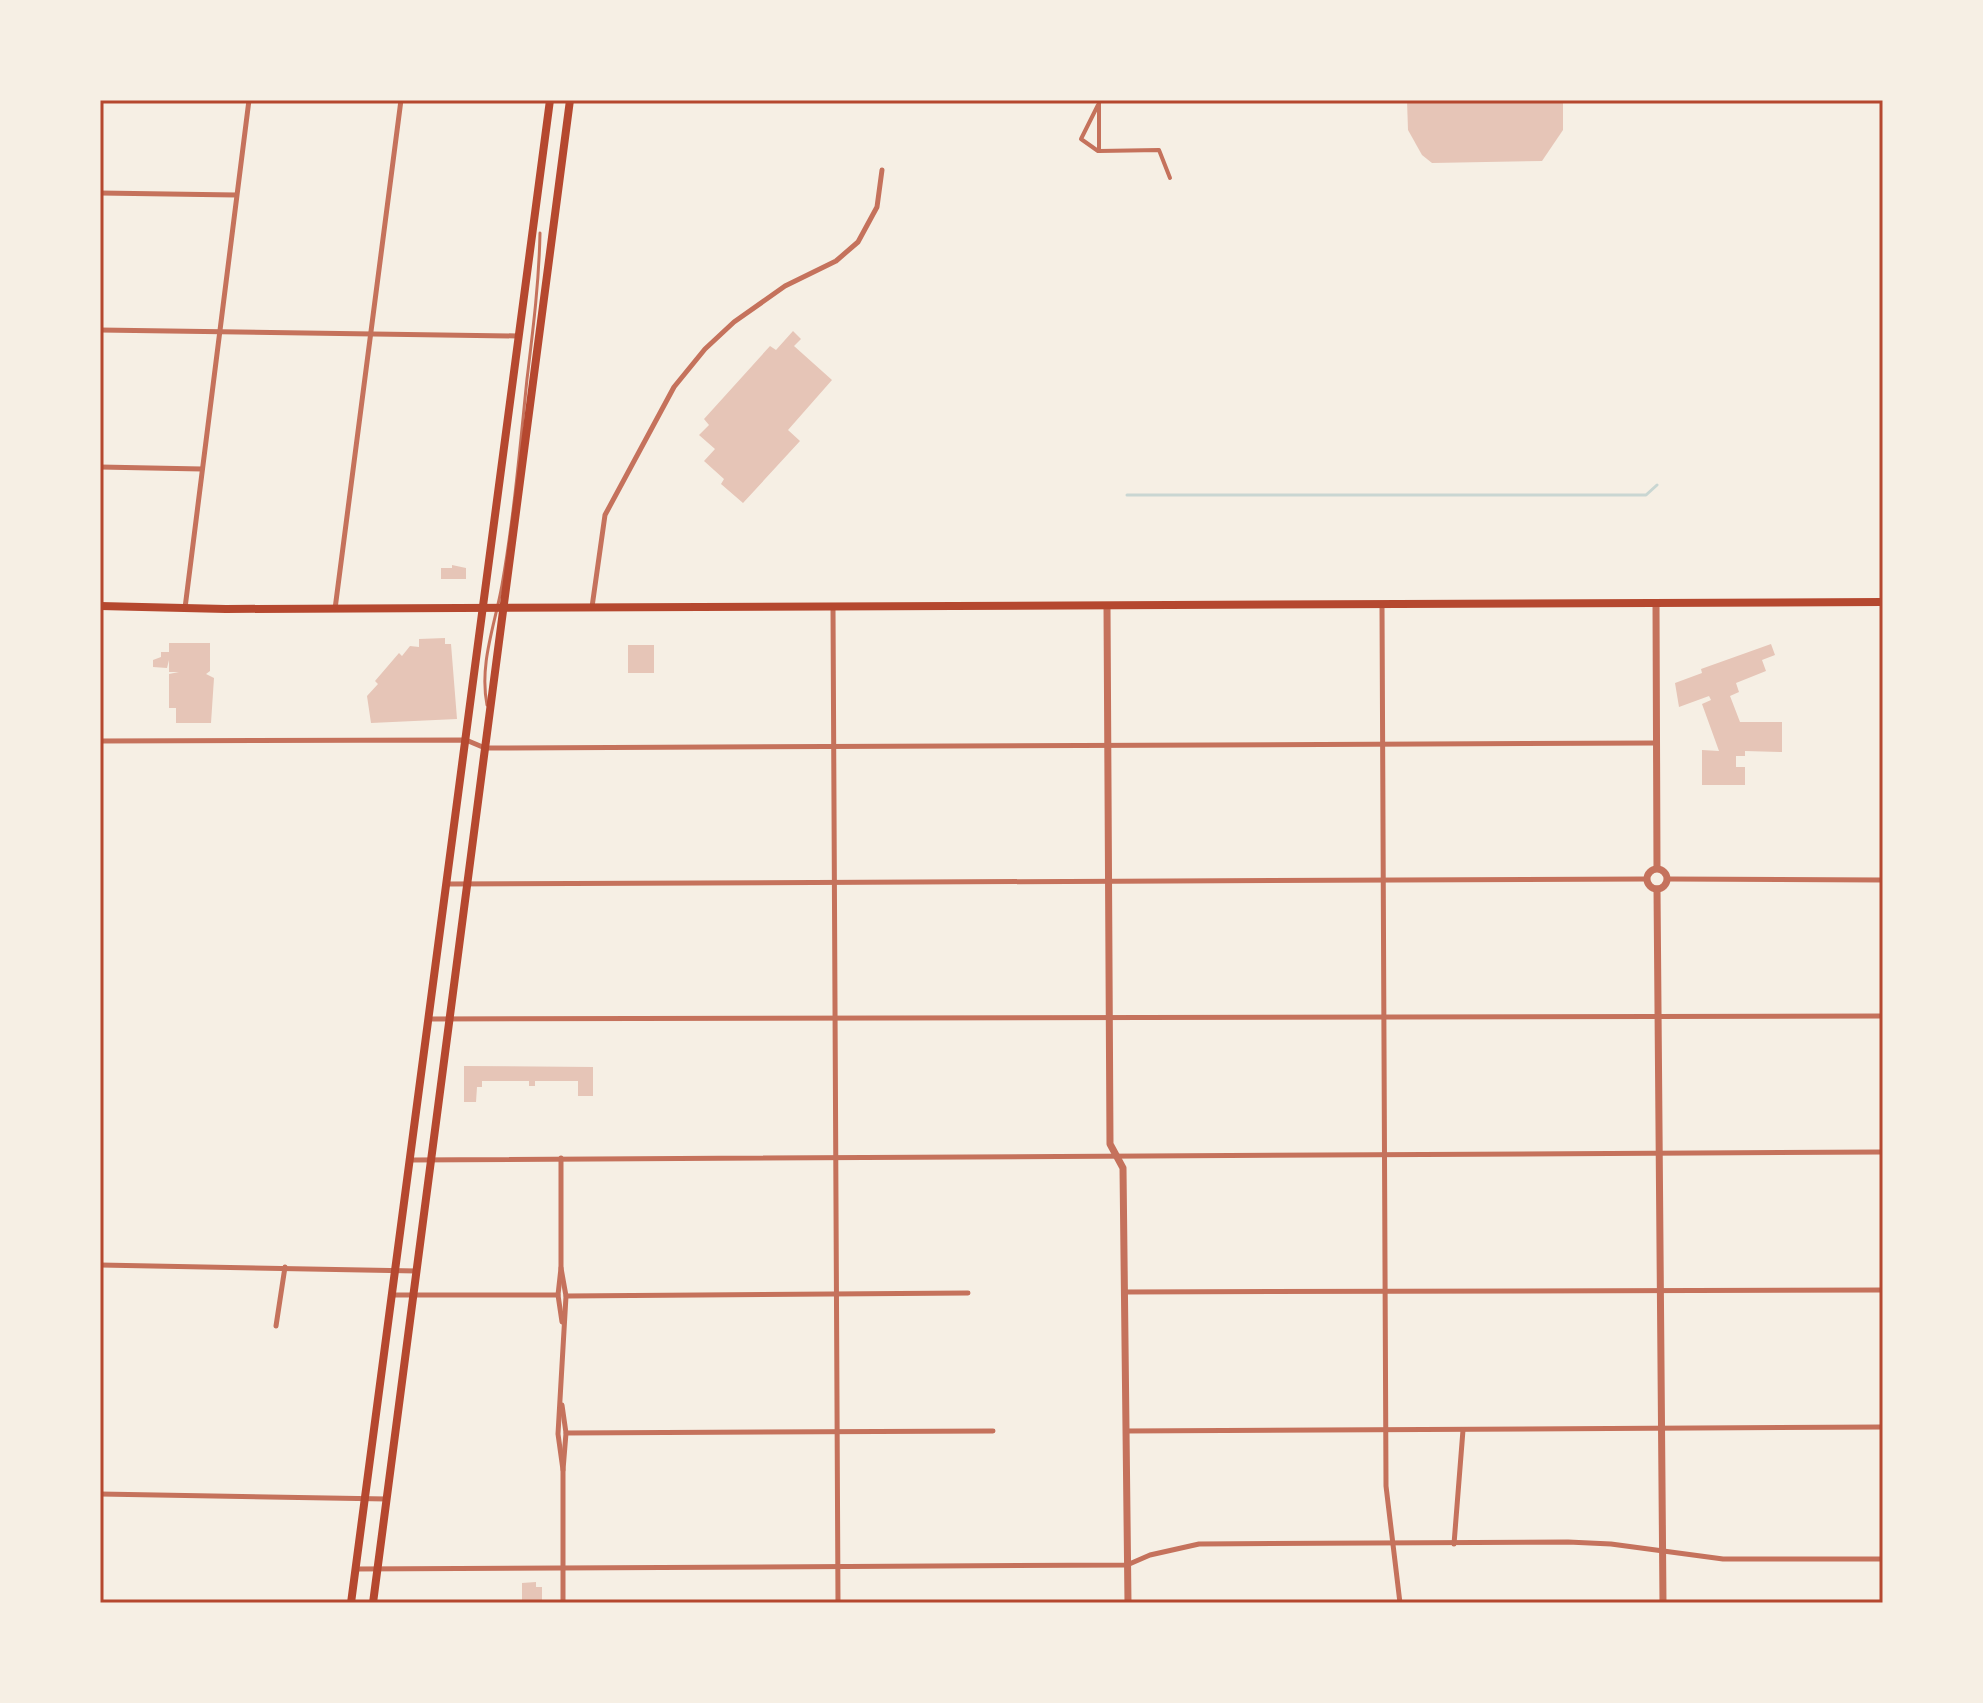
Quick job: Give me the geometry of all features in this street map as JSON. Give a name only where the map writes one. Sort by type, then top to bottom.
[{"type":"main road","points":[[351,1603],[550,100]]},
{"type":"main road","points":[[373,1603],[485,748],[499,608],[570,100]]},
{"type":"main road","points":[[100,606],[335,609],[1883,602]]},
{"type":"street","points":[[185,608],[249,100]]},
{"type":"street","points":[[335,609],[401,100]]},
{"type":"street","points":[[1099,101],[1081,139],[1099,151],[1159,150],[1170,178]]},
{"type":"street","points":[[1099,101],[1099,151]]},
{"type":"street","points":[[592,607],[605,515],[674,387],[705,349],[734,322],[785,286],[836,261],[858,242],[877,207],[882,170]]},
{"type":"street","points":[[100,193],[236,195]]},
{"type":"street","points":[[100,330],[518,336]]},
{"type":"street","points":[[100,467],[202,469]]},
{"type":"street","points":[[1656,603],[1657,868]]},
{"type":"street","points":[[1382,605],[1386,1486],[1400,1603]]},
{"type":"street","points":[[1107,606],[1110,1144],[1123,1168],[1128,1603]]},
{"type":"street","points":[[833,607],[838,1603]]},
{"type":"street","points":[[100,741],[466,740],[485,748],[1656,743]]},
{"type":"street","points":[[1657,868],[1663,870],[1668,879],[1666,885],[1657,889],[1651,888],[1647,879],[1651,870],[1657,868]]},
{"type":"street","points":[[447,884],[1647,879]]},
{"type":"street","points":[[1668,879],[1883,880]]},
{"type":"street","points":[[1657,889],[1660,1551],[1663,1603]]},
{"type":"street","points":[[429,1019],[1883,1016]]},
{"type":"street","points":[[411,1160],[1883,1152]]},
{"type":"street","points":[[561,1158],[561,1268],[558,1295],[562,1322],[562,1403],[558,1434],[563,1470]]},
{"type":"street","points":[[100,1265],[417,1271]]},
{"type":"street","points":[[276,1326],[285,1267]]},
{"type":"street","points":[[561,1268],[566,1296],[562,1322]]},
{"type":"street","points":[[1125,1292],[1883,1290]]},
{"type":"street","points":[[566,1296],[968,1293]]},
{"type":"street","points":[[393,1295],[558,1295]]},
{"type":"street","points":[[562,1403],[566,1433],[563,1603]]},
{"type":"street","points":[[1126,1431],[1883,1427]]},
{"type":"street","points":[[1454,1544],[1463,1430]]},
{"type":"street","points":[[566,1433],[993,1431]]},
{"type":"street","points":[[100,1494],[387,1499]]},
{"type":"street","points":[[355,1569],[1127,1565],[1164,1551],[1199,1544],[1568,1542],[1723,1559],[1883,1559]]},
{"type":"lane","points":[[499,608],[539,295],[540,233]]},
{"type":"building","points":[[1407,100],[1563,100],[1563,130],[1542,161],[1432,163],[1422,155],[1408,130]]},
{"type":"building","points":[[793,331],[801,339],[794,346],[832,380],[788,430],[800,441],[743,503],[721,484],[724,479],[704,461],[715,449],[699,435],[709,425],[704,419],[770,346],[776,350]]},
{"type":"building","points":[[452,565],[466,568],[466,579],[441,579],[441,568],[452,568]]},
{"type":"building","points":[[445,638],[445,644],[451,644],[457,719],[371,723],[367,696],[378,684],[375,681],[399,653],[402,656],[410,646],[419,647],[419,639]]},
{"type":"building","points":[[169,643],[210,643],[210,671],[206,674],[214,678],[211,723],[176,723],[176,708],[169,708],[169,674],[179,672],[169,672],[169,660],[167,668],[153,667],[153,660],[161,657],[161,652],[169,652]]},
{"type":"building","points":[[1771,644],[1775,655],[1762,660],[1766,671],[1736,683],[1739,692],[1730,696],[1740,722],[1782,722],[1782,752],[1745,751],[1745,756],[1736,756],[1736,767],[1745,767],[1745,785],[1702,785],[1702,750],[1719,751],[1702,704],[1711,700],[1709,696],[1679,707],[1675,683],[1702,673],[1701,669]]},
{"type":"building","points":[[628,645],[654,645],[654,673],[628,673]]},
{"type":"building","points":[[464,1066],[593,1067],[593,1096],[578,1096],[578,1081],[535,1081],[535,1086],[529,1086],[529,1081],[482,1081],[482,1087],[477,1087],[476,1102],[464,1102]]},
{"type":"building","points":[[536,1582],[536,1587],[542,1587],[542,1603],[522,1603],[522,1583]]},
{"type":"waterway","points":[[1127,495],[1646,495],[1657,485]]}]
